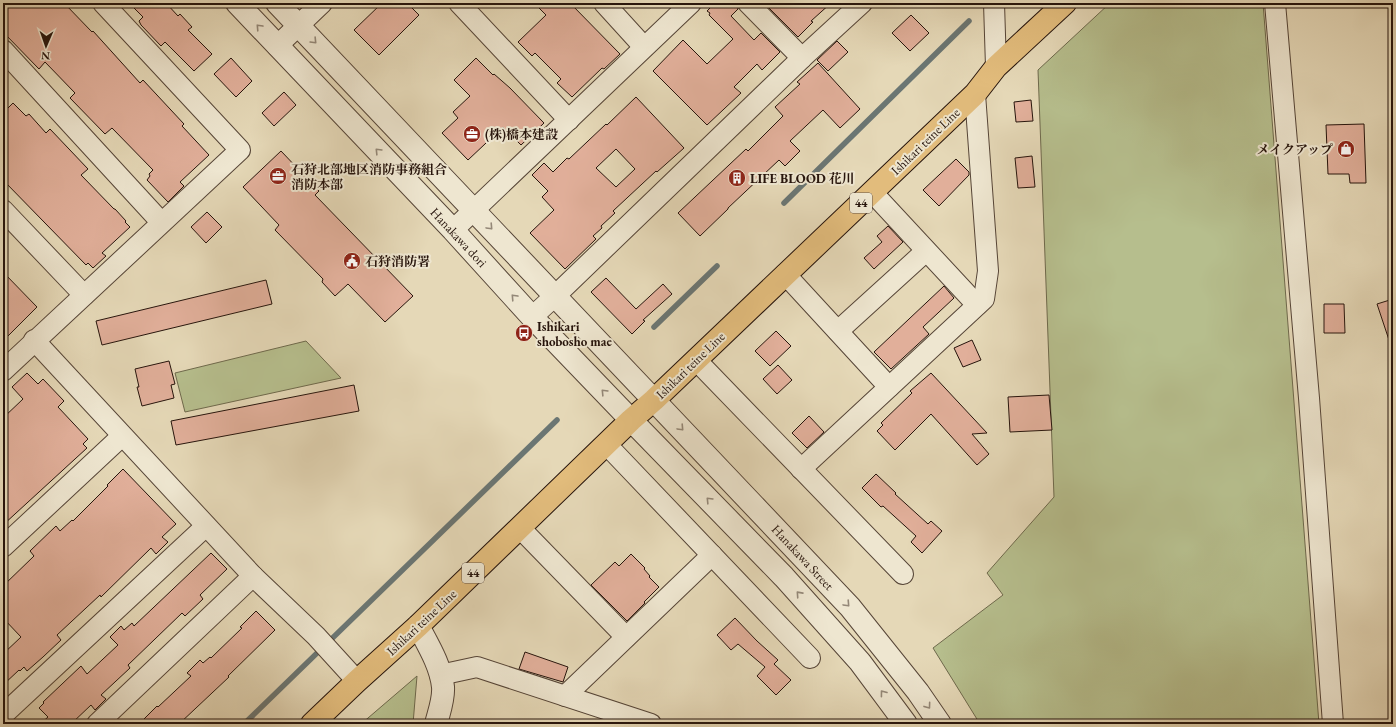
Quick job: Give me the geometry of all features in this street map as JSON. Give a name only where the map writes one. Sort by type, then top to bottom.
[{"type":"main road","name":"Ishikari teine Line","points":[[312,724],[418,626],[631,420],[654,400],[975,94],[996,67],[1065,3]]},
{"type":"street","points":[[3,371],[34,340],[240,150],[103,3]]},
{"type":"street","name":"Hanakawa dori","points":[[237,3],[453,230],[532,317],[631,420]]},
{"type":"street","points":[[277,3],[654,400]]},
{"type":"street","points":[[277,46],[322,3]]},
{"type":"street","points":[[459,3],[569,120]]},
{"type":"street","points":[[604,3],[644,47]]},
{"type":"street","points":[[453,230],[690,3]]},
{"type":"street","points":[[748,3],[802,58]]},
{"type":"street","points":[[532,317],[556,296],[802,58],[862,3]]},
{"type":"street","points":[[994,3],[996,67]]},
{"type":"street","points":[[1275,3],[1308,390],[1333,724]]},
{"type":"street","points":[[3,50],[162,222]]},
{"type":"street","points":[[801,469],[984,299],[988,271],[975,94]]},
{"type":"street","points":[[872,192],[978,305]]},
{"type":"street","points":[[3,210],[84,295]]},
{"type":"street","points":[[838,331],[926,250]]},
{"type":"street","points":[[785,274],[889,387]]},
{"type":"street","points":[[34,340],[253,576],[316,636],[357,682]]},
{"type":"street","points":[[696,360],[903,574]]},
{"type":"street","name":"Hanakawa Street","points":[[654,400],[850,608],[918,692],[940,724]]},
{"type":"street","points":[[631,420],[784,577],[860,662],[906,724]]},
{"type":"street","points":[[3,547],[122,436]]},
{"type":"street","points":[[606,444],[810,658]]},
{"type":"street","points":[[3,715],[206,526]]},
{"type":"street","points":[[520,528],[626,637]]},
{"type":"street","points":[[565,696],[712,555]]},
{"type":"street","points":[[97,724],[253,576]]},
{"type":"street","points":[[418,626],[438,666],[443,687],[441,707],[436,724]]},
{"type":"street","points":[[440,675],[477,667],[651,724]]},
{"type":"green space","points":[[1110,3],[1263,3],[1319,724],[980,724],[933,648],[1003,595],[987,573],[1054,497],[1038,70]]},
{"type":"green space","points":[[306,341],[341,378],[185,412],[175,373]]},
{"type":"green space","points":[[417,676],[413,724],[361,724]]},
{"type":"building","points":[[3,3],[64,3],[92,32],[93,31],[140,83],[143,80],[184,124],[182,126],[209,155],[180,182],[184,186],[168,202],[147,180],[150,176],[149,174],[153,170],[112,128],[105,134],[70,98],[75,93],[45,62],[39,69],[3,32]]},
{"type":"building","points":[[129,3],[166,3],[178,16],[180,14],[192,27],[188,30],[212,54],[194,71],[165,42],[161,46],[141,25],[139,21],[143,17]]},
{"type":"building","points":[[382,3],[407,3],[419,15],[379,55],[354,30]]},
{"type":"building","points":[[534,3],[570,3],[620,54],[604,69],[602,68],[572,97],[557,83],[561,79],[535,53],[532,56],[518,42],[546,15]]},
{"type":"building","points":[[715,3],[737,3],[738,9],[731,16],[754,40],[761,33],[780,52],[762,70],[757,64],[734,87],[741,93],[707,125],[653,71],[683,40],[707,64],[733,39],[709,15],[710,13],[707,11]]},
{"type":"building","points":[[764,3],[831,3],[811,21],[813,22],[798,37]]},
{"type":"building","points":[[911,15],[929,33],[910,51],[892,33]]},
{"type":"building","points":[[837,41],[848,52],[828,71],[817,60]]},
{"type":"building","points":[[231,58],[252,81],[236,97],[214,74]]},
{"type":"building","points":[[476,58],[493,75],[494,74],[510,88],[544,123],[521,145],[503,127],[468,160],[442,133],[458,118],[453,112],[470,96],[454,80]]},
{"type":"building","points":[[818,63],[860,109],[840,128],[823,110],[790,141],[800,151],[785,166],[779,160],[700,236],[678,213],[746,149],[748,151],[783,116],[775,107],[800,84],[797,82]]},
{"type":"building","points":[[284,92],[296,105],[274,126],[262,113]]},
{"type":"building","points":[[636,97],[684,148],[657,172],[656,171],[613,211],[615,213],[593,236],[596,239],[565,269],[530,233],[554,210],[542,197],[548,191],[532,175],[544,163],[553,172],[606,124],[607,125]],"holes":[[[616,149],[635,169],[616,187],[596,168]]]},
{"type":"building","points":[[1031,100],[1033,121],[1016,122],[1014,102]]},
{"type":"building","points":[[13,103],[26,116],[29,114],[46,133],[50,129],[88,169],[81,175],[115,209],[130,227],[102,253],[106,256],[93,268],[88,263],[86,265],[3,180],[3,113]]},
{"type":"building","name":"メイクアップ","points":[[1364,124],[1366,183],[1350,183],[1349,174],[1328,174],[1326,125]]},
{"type":"building","points":[[281,151],[319,191],[315,195],[413,296],[385,322],[348,284],[335,296],[322,282],[323,279],[275,230],[279,225],[243,187]]},
{"type":"building","points":[[1032,156],[1035,187],[1018,188],[1015,158]]},
{"type":"building","points":[[956,159],[969,172],[969,175],[939,206],[923,190]]},
{"type":"building","points":[[207,212],[222,227],[206,243],[191,227]]},
{"type":"building","points":[[888,226],[903,242],[874,269],[864,258],[882,242],[877,236]]},
{"type":"building","points":[[3,272],[37,307],[3,341]]},
{"type":"building","points":[[606,278],[636,309],[663,284],[672,294],[643,320],[645,321],[632,334],[591,292]]},
{"type":"building","points":[[266,280],[272,304],[102,345],[96,321]]},
{"type":"building","points":[[944,286],[954,298],[923,327],[929,334],[891,369],[874,352]]},
{"type":"building","points":[[1393,299],[1393,342],[1390,343],[1377,304]]},
{"type":"building","points":[[1324,304],[1344,304],[1345,333],[1324,333]]},
{"type":"building","points":[[776,331],[791,346],[770,366],[755,351]]},
{"type":"building","points":[[972,340],[981,360],[963,367],[954,348]]},
{"type":"building","points":[[169,361],[175,384],[171,385],[174,398],[142,406],[137,387],[139,387],[135,369]]},
{"type":"building","points":[[778,365],[792,380],[777,394],[763,379]]},
{"type":"building","points":[[27,373],[38,384],[43,379],[64,401],[58,407],[88,439],[83,444],[87,448],[3,525],[3,418],[23,399],[12,387]]},
{"type":"building","points":[[931,373],[987,433],[972,434],[989,454],[977,465],[931,414],[895,450],[877,431],[883,425],[881,423],[912,393],[910,391]]},
{"type":"building","points":[[354,385],[359,411],[176,445],[171,421]]},
{"type":"building","points":[[1049,395],[1052,430],[1010,432],[1008,397]]},
{"type":"building","points":[[809,416],[824,432],[807,448],[792,433]]},
{"type":"building","points":[[123,469],[176,524],[162,537],[168,542],[156,554],[151,548],[101,597],[100,595],[57,635],[61,640],[43,657],[27,671],[24,667],[20,671],[19,670],[3,685],[3,654],[21,637],[3,618],[3,586],[34,556],[30,551],[56,526],[60,531],[72,520],[73,521]]},
{"type":"building","points":[[876,474],[896,493],[895,494],[928,524],[931,521],[942,531],[922,553],[911,542],[916,536],[883,506],[881,507],[862,488]]},
{"type":"building","points":[[211,553],[227,569],[200,595],[203,599],[185,616],[182,613],[128,665],[130,668],[101,695],[106,699],[95,710],[91,705],[71,724],[40,724],[48,717],[39,708],[44,703],[43,702],[81,666],[87,674],[118,645],[110,637],[121,626],[124,630],[132,623],[134,626]]},
{"type":"building","points":[[631,554],[645,568],[644,569],[650,576],[649,577],[659,587],[627,621],[591,585],[615,562],[619,566]]},
{"type":"building","points":[[256,611],[275,630],[228,676],[229,677],[179,724],[139,724],[191,676],[187,673],[200,660],[203,663],[210,657],[211,658],[242,628],[240,627]]},
{"type":"building","points":[[735,618],[778,660],[774,664],[791,680],[776,695],[757,676],[765,667],[738,644],[731,650],[717,635]]},
{"type":"building","points":[[525,652],[568,667],[563,682],[519,669]]},
{"type":"waterway","points":[[784,203],[969,21]]},
{"type":"waterway","points":[[654,327],[717,266]]},
{"type":"waterway","points":[[244,724],[557,420]]},
{"type":"place","name":"(株)橋本建設","points":[[472,134]]},
{"type":"place","name":"メイクアップ","points":[[1346,149]]},
{"type":"place","name":"石狩北部地区消防事務組合 消防本部","points":[[278,176]]},
{"type":"place","name":"LIFE BLOOD 花川","points":[[737,178]]},
{"type":"place","name":"石狩消防署","points":[[352,261]]},
{"type":"place","name":"Ishikari shobosho mae","points":[[524,333]]}]
